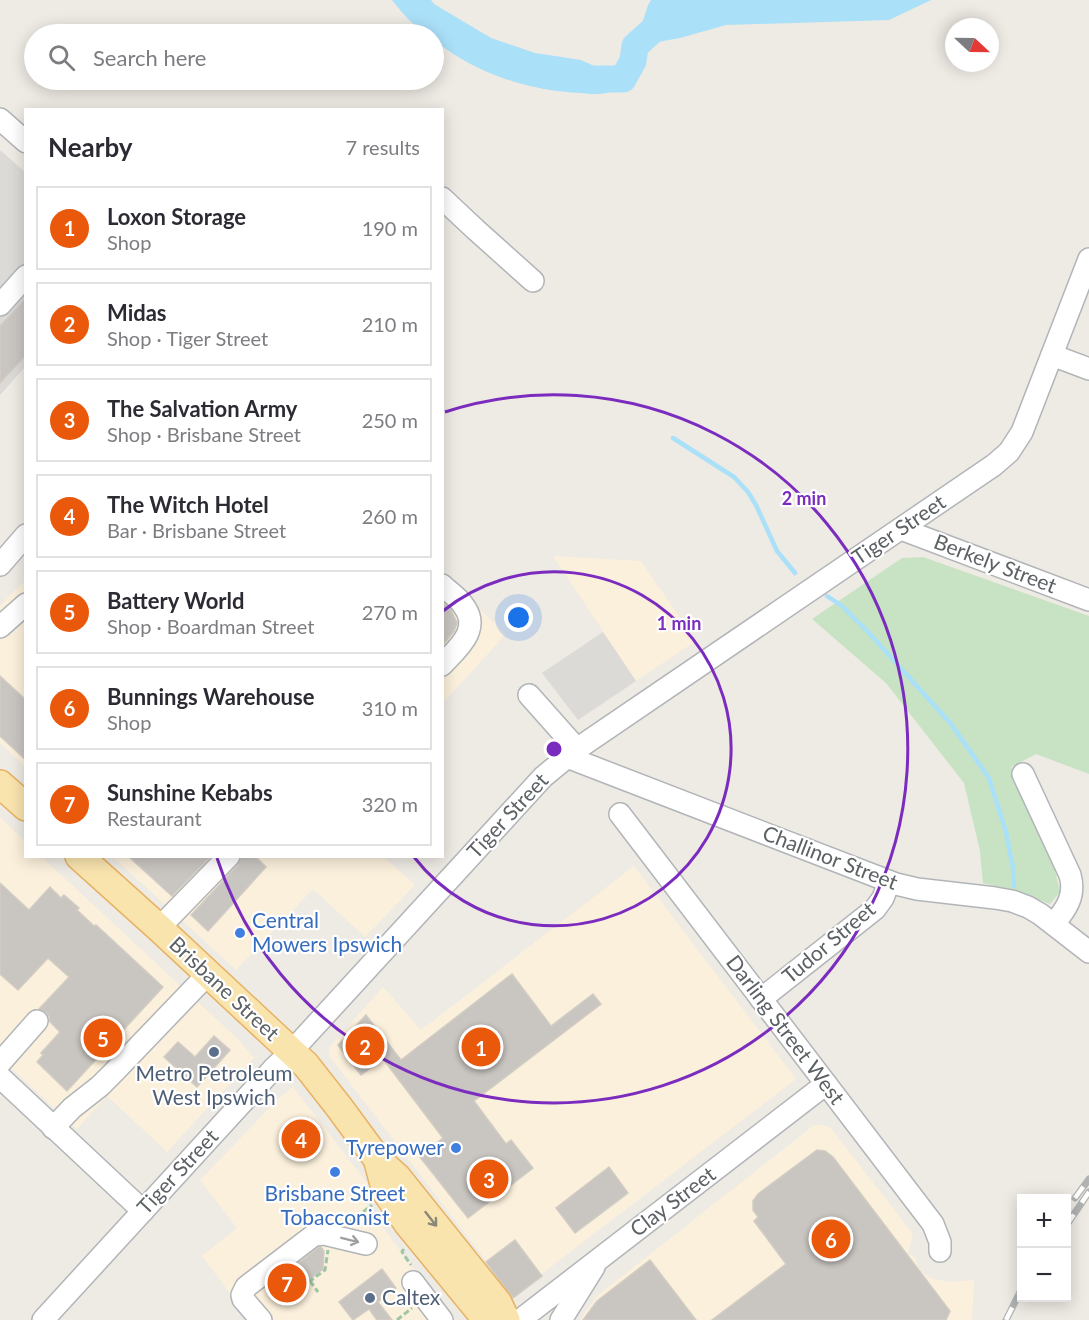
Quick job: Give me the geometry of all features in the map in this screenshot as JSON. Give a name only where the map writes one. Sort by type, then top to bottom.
[{"type":"main road","points":[[0,784],[24,805]]},
{"type":"main road","name":"Brisbane Street","points":[[81,858],[315,1075],[378,1160],[397,1177],[498,1303],[506,1320]]},
{"type":"main road","name":"Brisbane Street","points":[[378,1160],[386,1192],[408,1224],[481,1313],[492,1320]]},
{"type":"street","points":[[0,119],[24,140]]},
{"type":"street","points":[[444,200],[533,281]]},
{"type":"street","name":"Tiger Street","points":[[43,1320],[543,777],[572,753],[994,465],[1013,448],[1022,432],[1089,259]]},
{"type":"street","points":[[0,305],[24,278]]},
{"type":"street","points":[[1052,355],[1089,369]]},
{"type":"street","name":"Berkely Street","points":[[902,529],[1089,600]]},
{"type":"street","points":[[0,565],[24,537]]},
{"type":"street","points":[[444,587],[466,608],[470,623],[467,637],[444,663]]},
{"type":"street","points":[[0,627],[24,606]]},
{"type":"street","points":[[529,695],[572,753]]},
{"type":"street","name":"Challinor Street","points":[[572,753],[889,882],[917,889],[995,898],[1028,907],[1089,952]]},
{"type":"street","points":[[1023,774],[1070,875],[1072,884],[1068,905],[1054,924]]},
{"type":"street","name":"Darling Street West","points":[[620,814],[933,1224],[940,1242],[940,1251]]},
{"type":"street","points":[[159,928],[227,858]]},
{"type":"street","name":"Tudor Street","points":[[762,999],[875,909],[883,898],[889,882]]},
{"type":"street","points":[[53,1128],[72,1108],[100,1086],[208,974]]},
{"type":"street","points":[[0,1063],[37,1021]]},
{"type":"street","points":[[0,1077],[143,1211]]},
{"type":"street","name":"Clay Street","points":[[520,1320],[826,1084]]},
{"type":"street","points":[[261,1320],[243,1299],[243,1290],[314,1235],[324,1234],[366,1244]]},
{"type":"street","points":[[561,1320],[598,1259]]},
{"type":"street","points":[[413,1282],[442,1320]]},
{"type":"path","points":[[310,1281],[318,1292]]},
{"type":"shaded area","points":[[0,150],[24,171],[24,368],[0,395]]},
{"type":"shaded area","points":[[553,556],[641,561],[696,641],[636,681]]},
{"type":"shaded area","points":[[444,575],[506,634],[444,702]]},
{"type":"shaded area","points":[[24,582],[24,766],[0,743],[0,606]]},
{"type":"shaded area","points":[[603,632],[636,681],[578,720],[542,673]]},
{"type":"shaded area","points":[[0,817],[24,840],[24,858],[43,858],[240,1041],[254,1058],[167,1152],[107,1096],[77,1129],[0,1058]]},
{"type":"shaded area","points":[[114,858],[385,858],[415,885],[365,937],[313,889],[236,970]]},
{"type":"shaded area","points":[[634,866],[796,1079],[513,1296],[330,1057],[329,1048],[383,987],[421,1030]]},
{"type":"shaded area","points":[[293,1087],[368,1184],[358,1192],[454,1320],[250,1320],[202,1256],[237,1228],[200,1180],[280,1097]]},
{"type":"shaded area","points":[[814,1125],[830,1127],[913,1234],[908,1254],[915,1257],[924,1274],[932,1279],[951,1282],[974,1280],[972,1320],[580,1320],[597,1296]]},
{"type":"green space","points":[[923,557],[1089,616],[1089,774],[1036,754],[1011,767],[1051,853],[1060,892],[1050,904],[1016,891],[983,883],[980,851],[964,783],[886,683],[812,619],[902,558]]},
{"type":"water","points":[[392,0],[431,0],[491,38],[535,53],[581,60],[623,79],[611,91],[595,94],[561,92],[522,84],[485,71],[444,48],[444,24],[414,24]]},
{"type":"water","points":[[651,0],[931,0],[889,20],[726,25],[680,38],[635,46]]},
{"type":"building","points":[[24,300],[24,357],[0,383],[0,326]]},
{"type":"building","points":[[444,604],[451,610],[457,623],[444,644]]},
{"type":"building","points":[[0,676],[24,698],[24,758],[0,736]]},
{"type":"building","points":[[130,858],[209,858],[172,896]]},
{"type":"building","points":[[240,858],[257,858],[266,867],[208,931],[191,915],[238,865]]},
{"type":"building","points":[[0,883],[29,910],[50,887],[61,898],[64,895],[94,926],[96,925],[163,987],[67,1091],[37,1062],[43,1055],[41,1053],[60,1032],[50,1022],[46,1012],[39,1009],[69,977],[48,958],[18,990],[0,974]]},
{"type":"building","points":[[512,974],[551,1026],[593,994],[601,1004],[474,1101],[506,1144],[511,1140],[533,1168],[468,1218],[419,1156],[443,1138],[383,1059],[361,1075],[338,1045],[366,1015],[401,1060]]},
{"type":"building","points":[[214,1036],[230,1050],[197,1087],[164,1057],[178,1042],[195,1057]]},
{"type":"building","points":[[817,1150],[825,1151],[833,1157],[950,1311],[946,1320],[712,1320],[786,1264],[754,1221],[758,1217],[753,1210],[753,1201],[758,1194]]},
{"type":"building","points":[[609,1167],[628,1193],[575,1233],[556,1208]]},
{"type":"building","points":[[515,1240],[542,1276],[513,1298],[486,1262]]},
{"type":"building","points":[[319,1247],[324,1251],[323,1269],[286,1298],[274,1282]]},
{"type":"building","points":[[650,1260],[696,1320],[583,1320],[597,1301]]},
{"type":"building","points":[[382,1269],[396,1288],[378,1302],[392,1320],[377,1320],[369,1309],[353,1320],[339,1302]]},
{"type":"waterway","points":[[587,79],[623,79],[633,61],[635,46],[663,21],[700,1],[713,0]]},
{"type":"waterway","points":[[673,438],[734,477],[748,492],[777,551],[795,573]]},
{"type":"waterway","points":[[827,596],[842,606],[870,634],[951,724],[989,778],[1006,832],[1014,886]]},
{"type":"railway","points":[[1075,1198],[1089,1179]]},
{"type":"railway","points":[[1071,1219],[1089,1192]]},
{"type":"railway","points":[[1006,1320],[1017,1298]]},
{"type":"place","name":"Central Mowers Ipswich","points":[[240,933]]},
{"type":"place","name":"Battery World","points":[[103,1038]]},
{"type":"place","name":"Midas","points":[[365,1046]]},
{"type":"place","name":"Loxon Storage","points":[[481,1047]]},
{"type":"place","name":"Metro Petroleum West Ipswich","points":[[214,1052]]},
{"type":"place","name":"The Witch Hotel","points":[[301,1139]]},
{"type":"place","name":"Tyrepower","points":[[456,1148]]},
{"type":"place","name":"Brisbane Street Tobacconist","points":[[335,1172]]},
{"type":"place","name":"The Salvation Army","points":[[489,1179]]},
{"type":"place","name":"Bunnings Warehouse","points":[[831,1239]]},
{"type":"place","name":"Sunshine Kebabs","points":[[287,1283]]},
{"type":"place","name":"Caltex","points":[[370,1298]]}]
